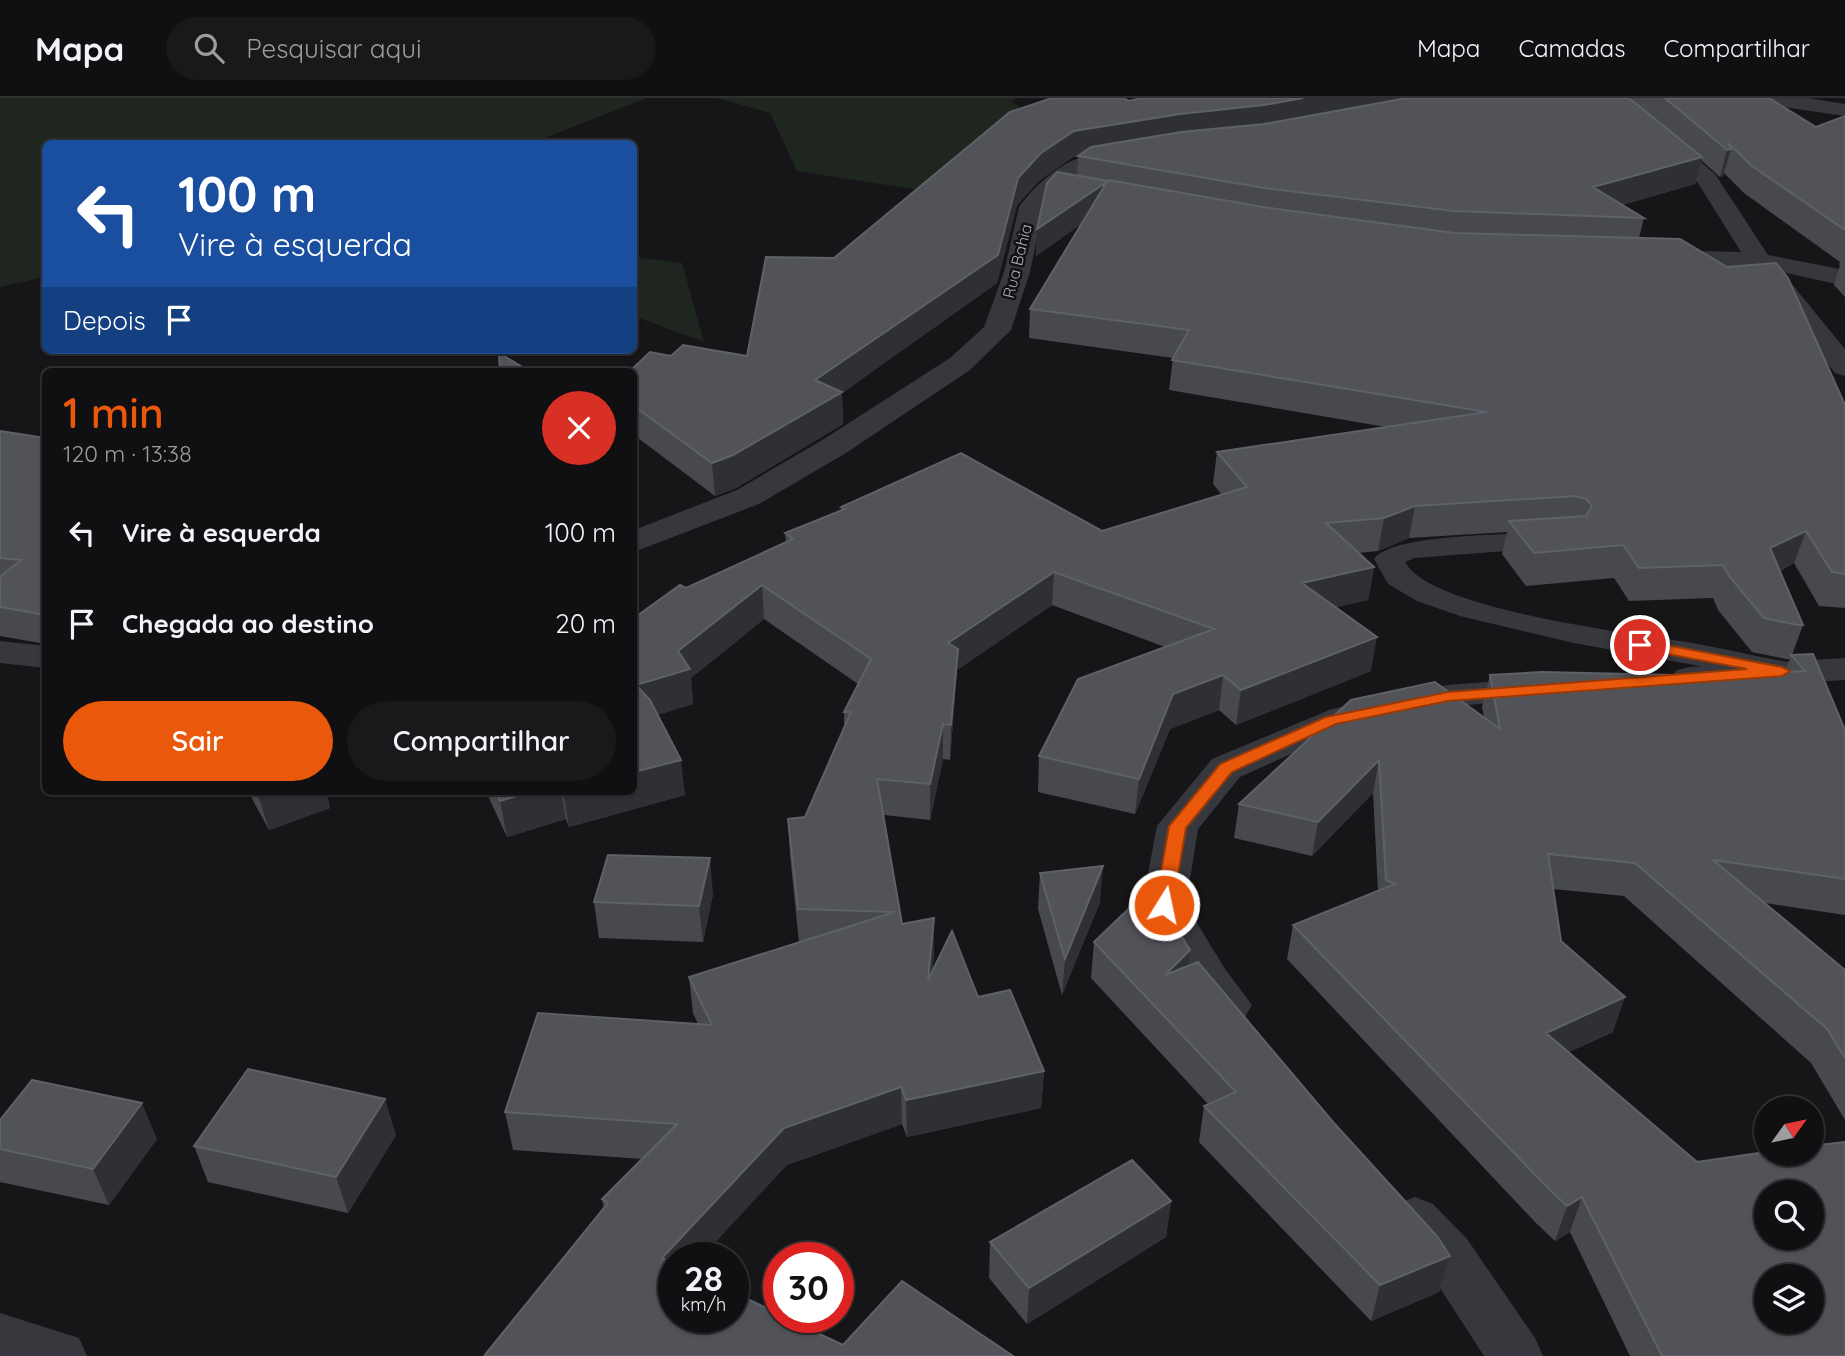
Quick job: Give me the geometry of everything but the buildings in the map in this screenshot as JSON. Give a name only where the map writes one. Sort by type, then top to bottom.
[{"type":"street","points":[[1600,98],[1642,124],[1707,180],[1759,260],[1845,367]]},
{"type":"street","points":[[1763,98],[1845,110]]},
{"type":"street","name":"Rua Bahia","points":[[637,540],[748,497],[835,446],[960,364],[997,330],[1017,272],[1031,207],[1049,187],[1081,164],[1154,153]]},
{"type":"street","points":[[1049,187],[1084,194]]},
{"type":"street","points":[[1638,257],[1759,260],[1821,270],[1845,278]]},
{"type":"street","points":[[0,652],[42,657]]},
{"type":"street","points":[[1629,683],[1845,669]]},
{"type":"street","points":[[1251,1031],[1209,981],[1164,905],[1178,826],[1226,768],[1332,720],[1448,696],[1574,687]]},
{"type":"street","points":[[1392,1194],[1448,1255],[1515,1356]]},
{"type":"street","points":[[0,1337],[60,1356]]},
{"type":"lane","points":[[1567,540],[1409,550],[1389,559],[1388,565],[1390,571],[1404,582],[1438,600],[1471,610],[1564,632],[1782,671]]},
{"type":"shaded area","points":[[0,98],[647,98],[540,140],[42,140],[42,278],[0,287]]},
{"type":"shaded area","points":[[717,98],[1017,98],[1011,102],[1047,120],[1003,203],[797,171],[770,113]]},
{"type":"shaded area","points":[[637,257],[682,263],[704,342],[637,317]]},
{"type":"route","points":[[1164,905],[1178,826],[1226,768],[1332,720],[1448,696],[1782,671],[1640,645]]}]
